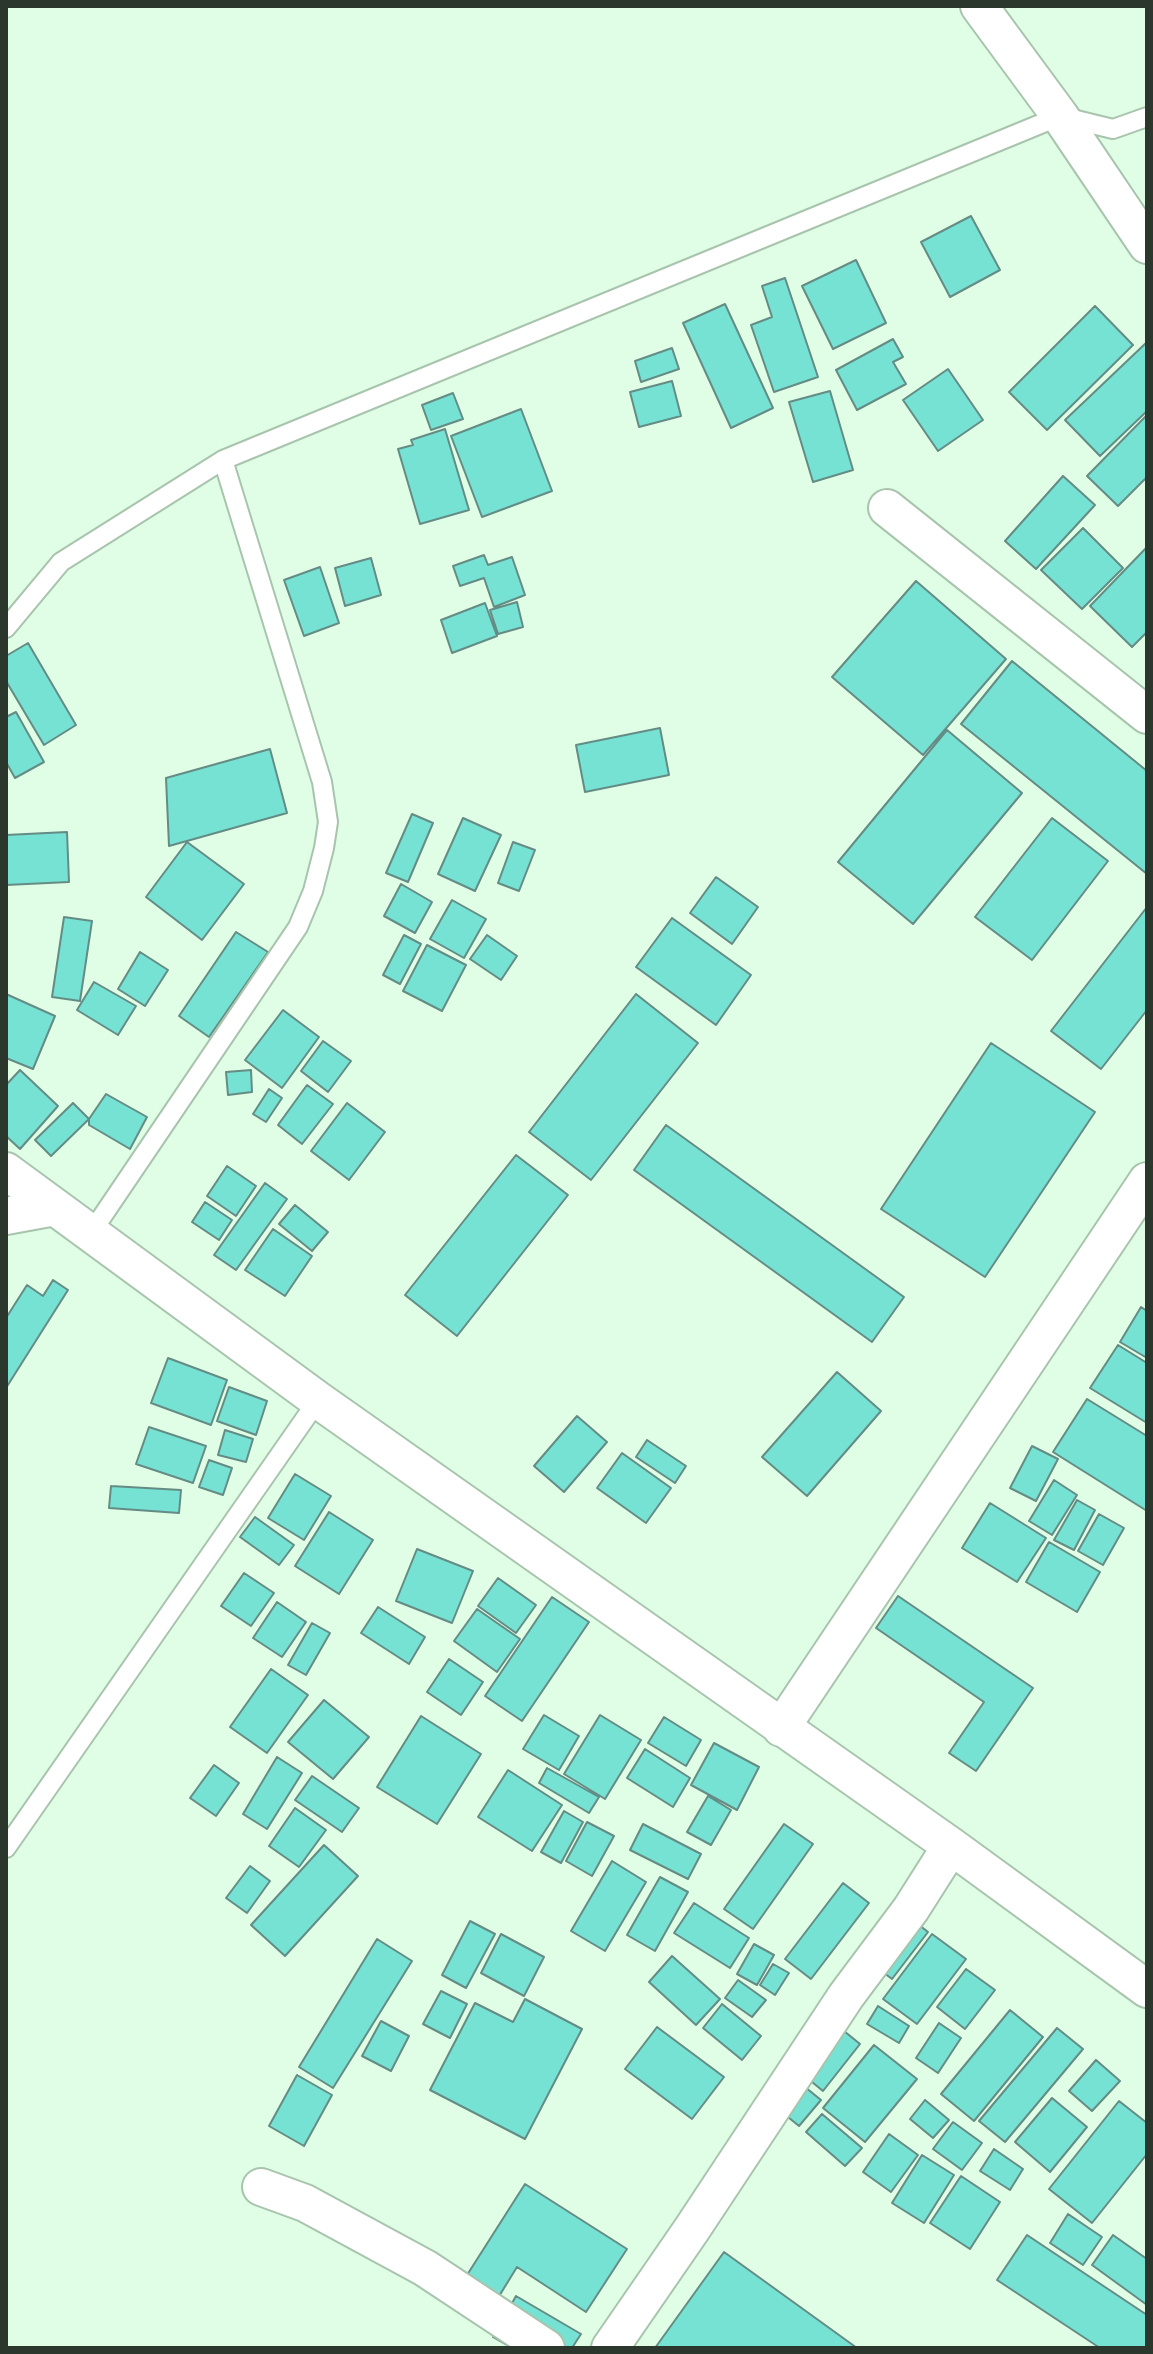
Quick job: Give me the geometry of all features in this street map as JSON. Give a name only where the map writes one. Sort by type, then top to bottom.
[{"type":"street","points":[[979,6],[1060,116],[1147,245]]},
{"type":"street","points":[[887,508],[1147,715]]},
{"type":"street","points":[[6,1171],[318,1400],[951,1846],[1147,1989]]},
{"type":"street","points":[[781,1728],[1147,1181]]},
{"type":"street","points":[[6,1216],[55,1207]]},
{"type":"street","points":[[610,2348],[846,1996],[911,1909],[951,1846]]},
{"type":"street","points":[[261,2187],[305,2203],[425,2268],[546,2348]]},
{"type":"lane","points":[[6,628],[61,562],[223,460],[1060,116],[1113,129],[1147,117]]},
{"type":"lane","points":[[91,1233],[298,927],[313,891],[324,848],[328,822],[322,782],[223,460]]},
{"type":"lane","points":[[6,1848],[318,1400]]},
{"type":"building","points":[[971,216],[1000,270],[950,297],[921,242]]},
{"type":"building","points":[[856,260],[886,323],[833,349],[802,286]]},
{"type":"building","points":[[785,278],[818,377],[774,392],[751,325],[772,317],[762,286]]},
{"type":"building","points":[[725,304],[773,408],[731,428],[683,323]]},
{"type":"building","points":[[1095,306],[1133,345],[1047,430],[1009,392]]},
{"type":"building","points":[[893,339],[903,357],[893,362],[906,384],[857,410],[836,370]]},
{"type":"building","points":[[1147,342],[1147,411],[1100,456],[1065,420]]},
{"type":"building","points":[[672,348],[679,369],[641,382],[635,361]]},
{"type":"building","points":[[948,369],[983,420],[938,451],[903,400]]},
{"type":"building","points":[[672,381],[681,416],[639,427],[630,392]]},
{"type":"building","points":[[830,391],[853,470],[813,482],[789,402]]},
{"type":"building","points":[[453,393],[463,419],[431,430],[422,405]]},
{"type":"building","points":[[521,409],[552,491],[482,517],[451,436]]},
{"type":"building","points":[[1147,415],[1147,477],[1118,506],[1087,476]]},
{"type":"building","points":[[445,429],[469,510],[420,524],[398,449],[413,445],[411,440]]},
{"type":"building","points":[[1063,476],[1095,505],[1036,569],[1005,541]]},
{"type":"building","points":[[1083,528],[1123,568],[1082,609],[1041,570]]},
{"type":"building","points":[[1147,547],[1147,632],[1132,647],[1090,606]]},
{"type":"building","points":[[484,555],[488,565],[512,557],[525,595],[494,607],[484,578],[460,586],[453,566]]},
{"type":"building","points":[[371,558],[381,595],[345,606],[335,568]]},
{"type":"building","points":[[320,567],[339,623],[304,636],[284,580]]},
{"type":"building","points":[[916,581],[1006,659],[923,755],[832,677]]},
{"type":"building","points":[[517,602],[523,627],[498,634],[490,610]]},
{"type":"building","points":[[485,603],[497,636],[452,653],[441,620]]},
{"type":"building","points":[[28,643],[76,725],[44,745],[6,681],[6,656]]},
{"type":"building","points":[[1012,661],[1147,771],[1147,874],[961,724]]},
{"type":"building","points":[[16,712],[44,762],[15,778],[6,762],[6,717]]},
{"type":"building","points":[[660,728],[669,775],[585,792],[576,745]]},
{"type":"building","points":[[947,730],[1022,793],[913,924],[838,862]]},
{"type":"building","points":[[270,749],[287,813],[169,846],[166,778]]},
{"type":"building","points":[[412,814],[433,823],[408,882],[386,873]]},
{"type":"building","points":[[463,818],[501,835],[475,891],[438,874]]},
{"type":"building","points":[[1052,818],[1108,861],[1032,960],[975,917]]},
{"type":"building","points":[[67,832],[69,882],[6,885],[6,835]]},
{"type":"building","points":[[187,842],[244,884],[202,940],[146,897]]},
{"type":"building","points":[[513,842],[535,850],[519,891],[498,883]]},
{"type":"building","points":[[716,877],[758,907],[732,944],[690,913]]},
{"type":"building","points":[[401,884],[432,902],[415,933],[384,916]]},
{"type":"building","points":[[452,900],[486,919],[464,958],[430,939]]},
{"type":"building","points":[[1147,907],[1147,1010],[1101,1069],[1051,1031]]},
{"type":"building","points":[[64,917],[92,921],[80,1001],[52,997]]},
{"type":"building","points":[[672,918],[751,975],[716,1025],[636,967]]},
{"type":"building","points":[[236,932],[268,952],[209,1037],[179,1016]]},
{"type":"building","points":[[404,935],[421,944],[400,984],[383,975]]},
{"type":"building","points":[[487,935],[517,956],[501,980],[470,959]]},
{"type":"building","points":[[427,945],[466,965],[442,1011],[403,991]]},
{"type":"building","points":[[140,952],[168,970],[145,1006],[118,989]]},
{"type":"building","points":[[94,982],[136,1006],[118,1035],[77,1010]]},
{"type":"building","points":[[6,994],[55,1016],[33,1069],[6,1058]]},
{"type":"building","points":[[636,994],[698,1043],[591,1180],[529,1132]]},
{"type":"building","points":[[283,1010],[319,1037],[282,1088],[245,1060]]},
{"type":"building","points":[[323,1041],[351,1061],[328,1092],[301,1071]]},
{"type":"building","points":[[991,1043],[1095,1112],[985,1277],[881,1209]]},
{"type":"building","points":[[20,1070],[58,1106],[20,1149],[6,1136],[6,1085]]},
{"type":"building","points":[[251,1070],[252,1092],[228,1095],[226,1072]]},
{"type":"building","points":[[307,1085],[333,1104],[302,1144],[278,1125]]},
{"type":"building","points":[[269,1089],[282,1098],[266,1122],[253,1114]]},
{"type":"building","points":[[106,1094],[147,1117],[130,1149],[89,1125],[89,1119]]},
{"type":"building","points":[[73,1103],[89,1119],[51,1156],[35,1140]]},
{"type":"building","points":[[347,1103],[385,1132],[349,1180],[311,1151]]},
{"type":"building","points":[[666,1125],[904,1297],[872,1342],[634,1170]]},
{"type":"building","points":[[516,1155],[568,1195],[457,1336],[405,1295]]},
{"type":"building","points":[[227,1166],[256,1186],[236,1216],[207,1196]]},
{"type":"building","points":[[265,1183],[287,1199],[236,1270],[214,1255]]},
{"type":"building","points":[[205,1202],[232,1220],[219,1240],[192,1222]]},
{"type":"building","points":[[295,1205],[328,1232],[312,1251],[279,1224]]},
{"type":"building","points":[[273,1229],[312,1256],[285,1296],[245,1270]]},
{"type":"building","points":[[53,1280],[68,1290],[6,1388],[6,1318],[27,1285],[43,1296]]},
{"type":"building","points":[[1141,1307],[1147,1311],[1147,1358],[1120,1342]]},
{"type":"building","points":[[1118,1345],[1147,1363],[1147,1423],[1090,1388]]},
{"type":"building","points":[[168,1358],[227,1380],[211,1425],[151,1403]]},
{"type":"building","points":[[837,1372],[881,1411],[807,1496],[762,1457]]},
{"type":"building","points":[[229,1387],[267,1401],[256,1435],[217,1421]]},
{"type":"building","points":[[1087,1399],[1147,1436],[1147,1511],[1053,1452]]},
{"type":"building","points":[[577,1416],[607,1442],[564,1492],[534,1466]]},
{"type":"building","points":[[149,1427],[206,1446],[193,1483],[136,1464]]},
{"type":"building","points":[[225,1430],[253,1439],[246,1462],[218,1455]]},
{"type":"building","points":[[647,1440],[686,1466],[675,1483],[636,1457]]},
{"type":"building","points":[[1032,1446],[1058,1459],[1036,1501],[1010,1488]]},
{"type":"building","points":[[622,1453],[671,1488],[646,1523],[597,1488]]},
{"type":"building","points":[[209,1460],[232,1468],[223,1495],[199,1487]]},
{"type":"building","points":[[295,1474],[331,1496],[304,1540],[268,1518]]},
{"type":"building","points":[[1054,1480],[1077,1495],[1052,1535],[1029,1521]]},
{"type":"building","points":[[111,1486],[181,1490],[179,1513],[109,1508]]},
{"type":"building","points":[[1077,1500],[1095,1510],[1074,1550],[1054,1540]]},
{"type":"building","points":[[990,1503],[1046,1538],[1017,1582],[962,1548]]},
{"type":"building","points":[[329,1512],[373,1540],[339,1594],[295,1566]]},
{"type":"building","points":[[1099,1514],[1124,1528],[1103,1565],[1078,1551]]},
{"type":"building","points":[[255,1517],[294,1545],[279,1565],[240,1537]]},
{"type":"building","points":[[1049,1542],[1100,1572],[1077,1612],[1026,1582]]},
{"type":"building","points":[[417,1549],[473,1571],[452,1623],[396,1601]]},
{"type":"building","points":[[244,1573],[274,1593],[251,1626],[221,1606]]},
{"type":"building","points":[[498,1578],[536,1605],[516,1633],[478,1606]]},
{"type":"building","points":[[898,1596],[1033,1688],[976,1771],[949,1753],[984,1702],[876,1628]]},
{"type":"building","points":[[552,1597],[589,1622],[522,1721],[485,1696]]},
{"type":"building","points":[[277,1602],[306,1622],[282,1657],[253,1638]]},
{"type":"building","points":[[378,1607],[425,1637],[409,1664],[361,1633]]},
{"type":"building","points":[[477,1609],[520,1639],[497,1672],[454,1641]]},
{"type":"building","points":[[312,1623],[330,1633],[306,1675],[288,1665]]},
{"type":"building","points":[[449,1659],[483,1682],[461,1715],[427,1692]]},
{"type":"building","points":[[271,1669],[308,1695],[267,1753],[230,1727]]},
{"type":"building","points":[[324,1700],[369,1737],[333,1779],[288,1742]]},
{"type":"building","points":[[544,1715],[579,1736],[559,1770],[523,1749]]},
{"type":"building","points":[[600,1715],[641,1740],[605,1799],[564,1774]]},
{"type":"building","points":[[421,1716],[481,1754],[437,1824],[377,1787]]},
{"type":"building","points":[[664,1717],[701,1740],[686,1766],[648,1743]]},
{"type":"building","points":[[714,1743],[759,1767],[737,1810],[691,1785]]},
{"type":"building","points":[[645,1749],[690,1778],[673,1807],[627,1778]]},
{"type":"building","points":[[277,1757],[302,1773],[267,1829],[243,1814]]},
{"type":"building","points":[[214,1765],[239,1783],[216,1816],[190,1798]]},
{"type":"building","points":[[547,1768],[599,1797],[589,1813],[539,1783]]},
{"type":"building","points":[[508,1770],[562,1805],[532,1851],[478,1817]]},
{"type":"building","points":[[312,1776],[359,1808],[342,1832],[295,1800]]},
{"type":"building","points":[[708,1796],[731,1810],[711,1845],[687,1832]]},
{"type":"building","points":[[295,1808],[326,1830],[299,1867],[269,1846]]},
{"type":"building","points":[[564,1811],[583,1822],[561,1863],[541,1852]]},
{"type":"building","points":[[587,1822],[614,1836],[592,1876],[566,1861]]},
{"type":"building","points":[[643,1824],[701,1854],[688,1879],[630,1850]]},
{"type":"building","points":[[784,1824],[813,1844],[753,1929],[724,1909]]},
{"type":"building","points":[[324,1845],[358,1876],[285,1956],[251,1925]]},
{"type":"building","points":[[612,1861],[646,1882],[605,1951],[571,1931]]},
{"type":"building","points":[[250,1866],[270,1881],[247,1913],[226,1898]]},
{"type":"building","points":[[660,1877],[688,1892],[655,1951],[627,1935]]},
{"type":"building","points":[[843,1883],[869,1903],[811,1979],[785,1959]]},
{"type":"building","points":[[694,1903],[749,1938],[730,1968],[674,1933]]},
{"type":"building","points":[[904,1913],[928,1932],[892,1979],[867,1960]]},
{"type":"building","points":[[470,1921],[495,1934],[466,1988],[442,1975]]},
{"type":"building","points":[[501,1934],[544,1957],[524,1996],[481,1973]]},
{"type":"building","points":[[932,1934],[966,1959],[917,2024],[883,1999]]},
{"type":"building","points":[[377,1939],[412,1961],[333,2088],[299,2067]]},
{"type":"building","points":[[754,1944],[774,1955],[757,1985],[737,1974]]},
{"type":"building","points":[[672,1956],[720,1999],[696,2025],[649,1982]]},
{"type":"building","points":[[773,1964],[789,1973],[775,1995],[760,1985]]},
{"type":"building","points":[[966,1969],[995,1990],[965,2029],[937,2007]]},
{"type":"building","points":[[738,1980],[766,2000],[752,2017],[725,1998]]},
{"type":"building","points":[[441,1991],[467,2004],[450,2038],[423,2024]]},
{"type":"building","points":[[525,1999],[582,2029],[525,2139],[430,2090],[475,2003],[513,2022]]},
{"type":"building","points":[[722,2004],[761,2036],[742,2060],[703,2028]]},
{"type":"building","points":[[878,2006],[909,2026],[899,2043],[867,2024]]},
{"type":"building","points":[[1010,2010],[1043,2037],[974,2121],[941,2094]]},
{"type":"building","points":[[823,2014],[860,2044],[823,2091],[785,2060]]},
{"type":"building","points":[[381,2021],[409,2036],[391,2071],[362,2056]]},
{"type":"building","points":[[939,2023],[961,2038],[938,2073],[916,2058]]},
{"type":"building","points":[[657,2027],[724,2077],[692,2119],[625,2069]]},
{"type":"building","points":[[1057,2028],[1083,2049],[1005,2142],[979,2121]]},
{"type":"building","points":[[874,2045],[917,2079],[865,2142],[823,2108]]},
{"type":"building","points":[[1096,2060],[1120,2081],[1092,2111],[1069,2091]]},
{"type":"building","points":[[297,2075],[332,2095],[304,2146],[269,2126]]},
{"type":"building","points":[[805,2087],[821,2100],[799,2126],[783,2113]]},
{"type":"building","points":[[1052,2098],[1087,2127],[1050,2172],[1015,2142]]},
{"type":"building","points":[[925,2100],[949,2120],[933,2138],[910,2119]]},
{"type":"building","points":[[1119,2101],[1147,2123],[1147,2154],[1092,2223],[1049,2189]]},
{"type":"building","points":[[822,2114],[862,2148],[845,2166],[806,2132]]},
{"type":"building","points":[[953,2122],[982,2143],[962,2170],[933,2149]]},
{"type":"building","points":[[889,2134],[918,2155],[891,2192],[863,2172]]},
{"type":"building","points":[[994,2149],[1023,2169],[1010,2190],[980,2171]]},
{"type":"building","points":[[922,2155],[954,2175],[924,2223],[892,2203]]},
{"type":"building","points":[[961,2176],[1000,2202],[970,2249],[930,2223]]},
{"type":"building","points":[[525,2184],[627,2249],[586,2312],[517,2267],[493,2306],[460,2286]]},
{"type":"building","points":[[1068,2214],[1102,2237],[1083,2265],[1050,2243]]},
{"type":"building","points":[[1027,2235],[1147,2315],[1147,2348],[1100,2348],[997,2280]]},
{"type":"building","points":[[1113,2235],[1147,2259],[1147,2305],[1092,2265]]},
{"type":"building","points":[[724,2252],[857,2348],[655,2348]]},
{"type":"building","points":[[516,2296],[581,2334],[572,2348],[512,2348],[493,2337]]}]
